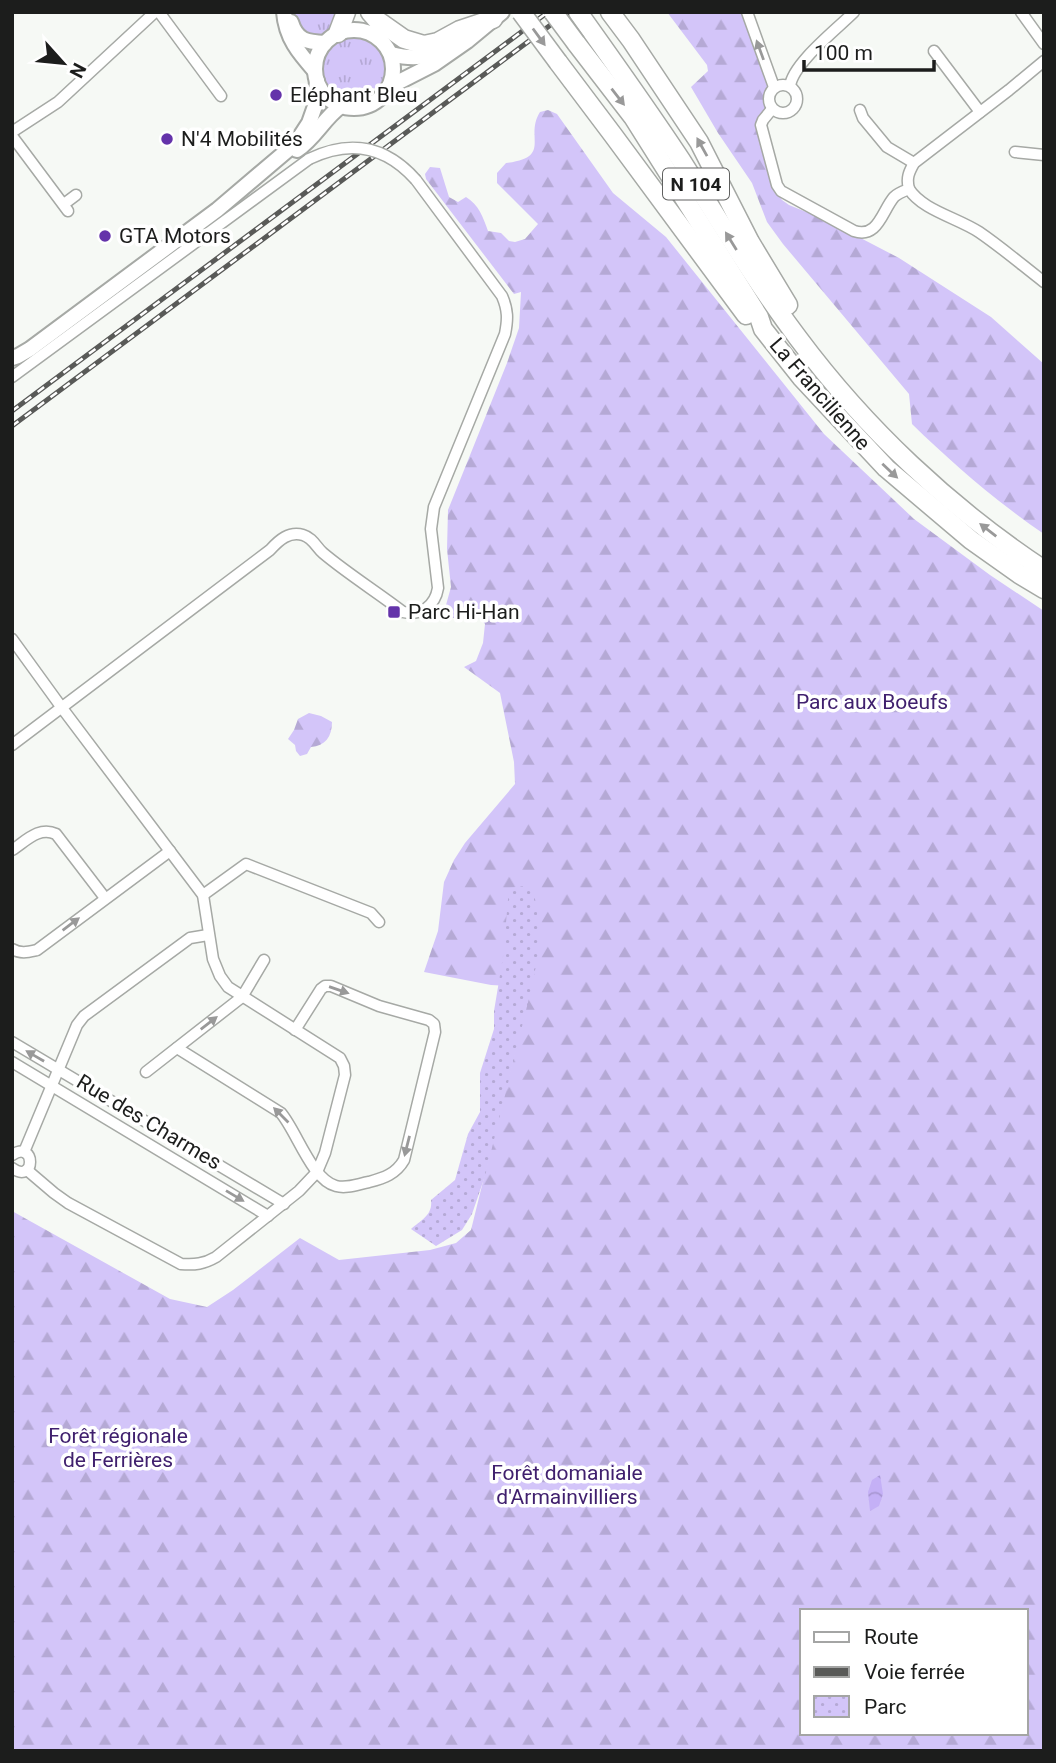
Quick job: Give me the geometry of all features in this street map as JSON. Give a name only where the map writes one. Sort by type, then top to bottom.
[{"type":"highway","points":[[331,38],[346,12]]},
{"type":"highway","points":[[359,12],[371,34]]},
{"type":"highway","points":[[370,12],[404,39],[424,45],[498,15]]},
{"type":"highway","points":[[520,12],[751,323],[762,329]]},
{"type":"highway","name":"La Francilienne","points":[[553,12],[633,117],[759,317],[762,329],[802,377],[893,474],[971,541],[1044,589]]},
{"type":"highway","name":"La Francilienne","points":[[578,12],[641,100],[797,338],[899,453],[970,516],[1044,570]]},
{"type":"highway","points":[[610,12],[699,142],[750,242],[798,321],[797,338]]},
{"type":"main road","points":[[284,12],[286,29],[293,46],[316,76],[324,94],[341,106],[355,108],[369,106],[381,98],[389,87],[394,67],[391,54],[383,42],[371,34],[355,30],[312,42],[298,36],[292,25],[290,12]]},
{"type":"main road","points":[[391,54],[408,58],[431,55],[498,15]]},
{"type":"main road","points":[[389,87],[434,64],[498,15]]},
{"type":"main road","points":[[12,358],[30,349],[217,210],[296,143],[309,123],[315,106],[317,56],[331,38]]},
{"type":"main road","points":[[258,176],[303,146],[341,106]]},
{"type":"street","points":[[76,195],[66,208],[12,134],[58,102],[157,12],[208,89],[221,96]]},
{"type":"street","points":[[747,12],[774,87]]},
{"type":"street","points":[[790,86],[774,87],[768,97],[772,109],[781,114],[794,108],[797,98],[790,86],[791,78],[800,65],[854,12]]},
{"type":"street","points":[[1021,12],[1044,44]]},
{"type":"street","points":[[934,51],[980,112]]},
{"type":"street","points":[[1044,61],[914,163],[907,175],[912,194],[927,205],[980,232],[1044,282]]},
{"type":"street","points":[[772,109],[761,125],[781,191],[861,233],[871,231],[894,197],[909,189]]},
{"type":"street","points":[[860,110],[863,118],[887,147],[914,163]]},
{"type":"street","points":[[12,377],[309,159],[338,148],[369,149],[396,161],[416,180],[502,296],[507,307],[505,334],[434,507],[431,529],[438,587],[431,605],[412,614],[403,612],[324,553],[313,540],[305,535],[284,537],[12,745]]},
{"type":"street","points":[[1015,152],[1044,155]]},
{"type":"street","points":[[14,644],[203,895],[213,959],[228,988],[340,1058],[345,1074],[325,1153],[317,1172],[284,1204],[206,1262],[181,1264],[68,1203],[27,1170]]},
{"type":"street","points":[[12,850],[39,832],[49,830],[56,834],[105,898]]},
{"type":"street","points":[[12,949],[27,953],[37,950],[170,851]]},
{"type":"street","points":[[203,895],[246,864],[371,913],[379,922]]},
{"type":"street","points":[[24,1152],[77,1025],[84,1016],[190,938],[208,935]]},
{"type":"street","points":[[146,1072],[242,997],[264,960]]},
{"type":"street","points":[[177,1048],[281,1113],[317,1172],[334,1186],[346,1187],[386,1178],[404,1160],[434,1024],[429,1020],[379,1006],[326,986],[321,989],[295,1030]]},
{"type":"street","name":"Rue des Charmes","points":[[12,1042],[284,1204]]},
{"type":"street","name":"Rue des Charmes","points":[[12,1062],[268,1216]]},
{"type":"street","points":[[12,1156],[24,1152],[30,1159],[27,1170],[20,1172],[12,1168]]},
{"type":"green space","points":[[294,12],[343,12],[325,34],[306,37],[294,17]]},
{"type":"green space","points":[[667,12],[743,12],[744,16],[753,13],[777,81],[768,92],[766,110],[758,130],[777,193],[782,200],[899,258],[991,317],[1044,364],[1044,534],[975,482],[912,424],[909,394],[767,222],[752,183],[691,87],[708,71],[707,65]]},
{"type":"green space","points":[[353,38],[372,44],[383,56],[385,64],[385,72],[377,90],[374,88],[364,94],[365,98],[349,99],[336,94],[323,74],[323,62],[328,51],[338,42]]},
{"type":"green space","points":[[548,110],[557,114],[613,193],[666,237],[824,434],[914,519],[1044,611],[1044,1751],[12,1751],[12,1211],[170,1299],[207,1307],[300,1238],[339,1260],[430,1250],[456,1243],[471,1230],[531,987],[491,985],[424,972],[438,931],[444,882],[454,860],[515,784],[514,762],[500,693],[464,667],[476,661],[483,643],[485,624],[477,614],[469,611],[454,618],[446,614],[451,587],[447,549],[448,510],[519,328],[521,292],[514,294],[426,179],[425,174],[430,167],[440,168],[449,197],[458,202],[466,197],[470,200],[480,212],[488,231],[501,233],[509,241],[525,239],[538,224],[497,183],[497,173],[506,163],[529,156],[533,151],[536,121],[540,112]]},
{"type":"green space","points":[[309,713],[332,722],[331,732],[324,743],[311,747],[307,754],[300,756],[295,745],[288,739],[298,719]]},
{"type":"green space","points":[[533,885],[541,940],[485,1176],[472,1214],[462,1230],[436,1246],[411,1229],[428,1213],[431,1200],[455,1180],[468,1134],[480,1112],[480,1073],[494,1029],[509,888]]},
{"type":"water","points":[[880,1475],[883,1494],[879,1506],[870,1511],[868,1492],[872,1480]]},
{"type":"railway","points":[[12,411],[548,12]]},
{"type":"railway","points":[[12,426],[568,12]]},
{"type":"place","name":"Eléphant Bleu","points":[[276,95]]},
{"type":"place","name":"N'4 Mobilités","points":[[167,139]]},
{"type":"place","name":"GTA Motors","points":[[105,236]]},
{"type":"place","name":"Parc Hi-Han","points":[[394,612]]},
{"type":"park label","name":"Parc aux Boeufs","points":[[872,702]]},
{"type":"park label","name":"Forêt régionale de Ferrières","points":[[118,1448]]},
{"type":"park label","name":"Forêt domaniale d'Armainvilliers","points":[[567,1485]]}]
